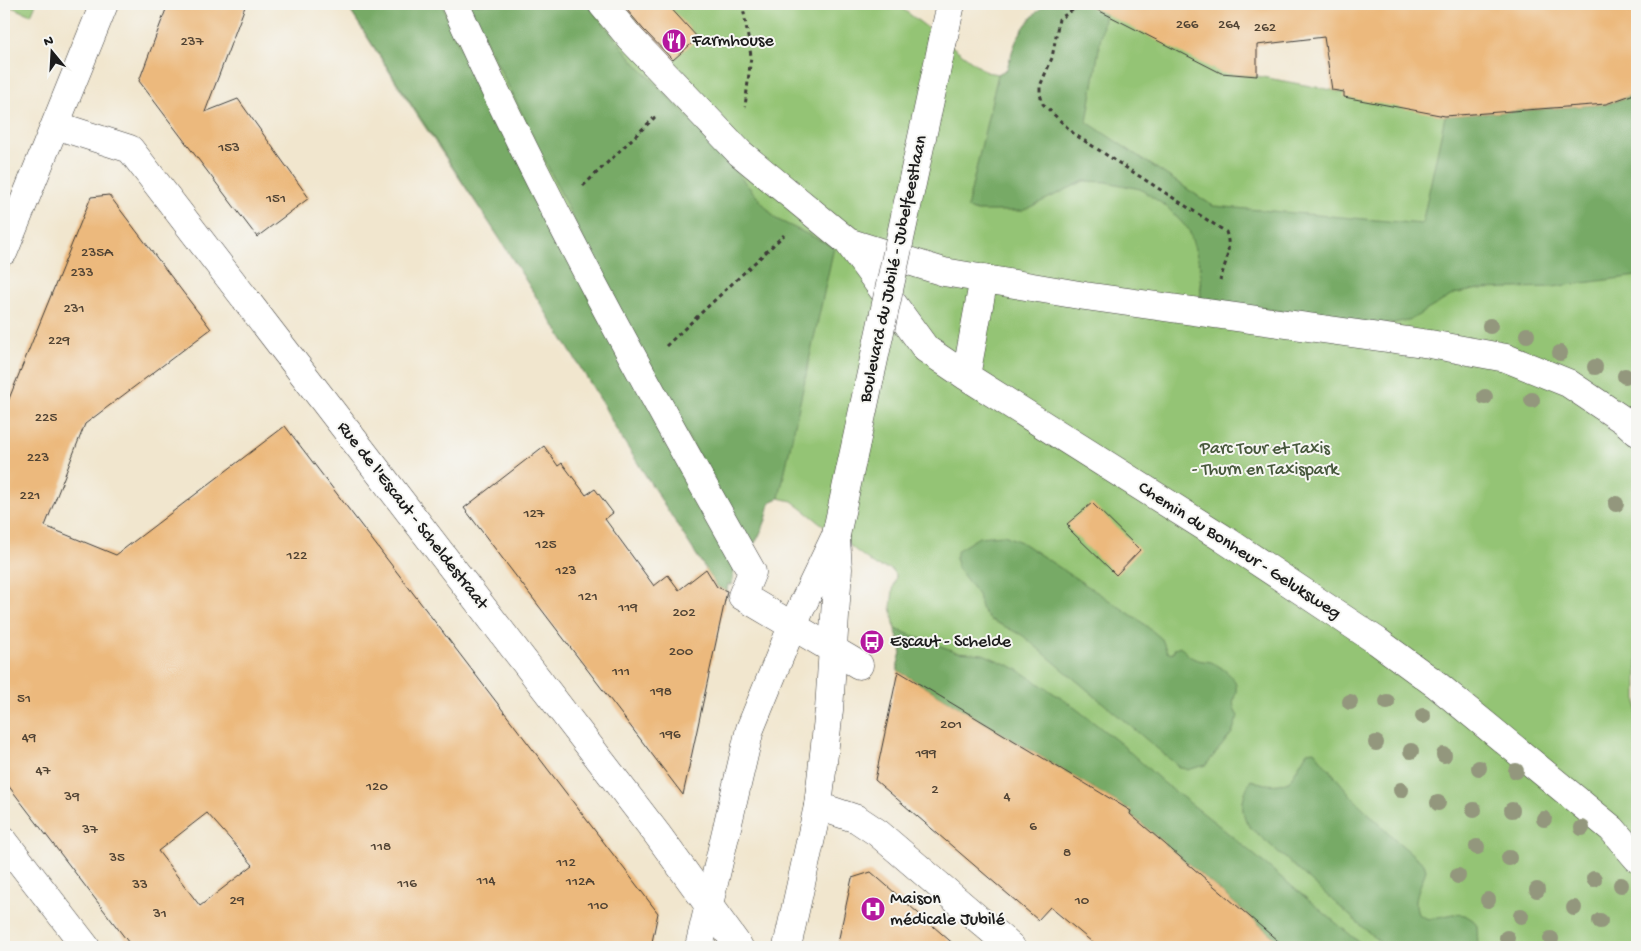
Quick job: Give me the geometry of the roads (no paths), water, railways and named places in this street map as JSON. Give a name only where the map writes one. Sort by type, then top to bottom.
[{"type":"street","points":[[4,251],[104,4]]},
{"type":"street","points":[[455,4],[492,85],[555,212],[752,572],[742,596],[859,664]]},
{"type":"street","points":[[602,4],[631,39],[740,152],[848,242],[944,272],[1085,296],[1430,344],[1506,358],[1568,383],[1626,422],[1637,432]]},
{"type":"street","name":"Boulevard du Jubilé - Jubelfeestlaan","points":[[699,947],[750,729],[793,626],[836,535],[951,4]]},
{"type":"street","name":"Rue de l'Escaut - Scheldestraat","points":[[55,126],[130,149],[657,834],[739,947]]},
{"type":"street","name":"Chemin du Bonheur - Geluksweg","points":[[848,242],[926,349],[1224,539],[1377,641],[1438,685],[1612,829],[1637,858]]},
{"type":"street","points":[[966,376],[984,278]]},
{"type":"street","name":"Boulevard du Jubilé - Jubelfeestlaan","points":[[787,947],[818,806],[830,710],[838,569],[836,535]]},
{"type":"street","points":[[818,806],[858,819],[878,833],[1011,947]]},
{"type":"street","points":[[4,841],[86,947]]},
{"type":"place","name":"Farmhouse","points":[[674,41]]},
{"type":"place","name":"Escaut - Schelde","points":[[872,642]]},
{"type":"place","name":"Maison médicale Jubilé","points":[[873,909]]},
{"type":"park label","name":"Parc Tour et Taxis - Thurn en Taxispark","points":[[1265,459]]}]
